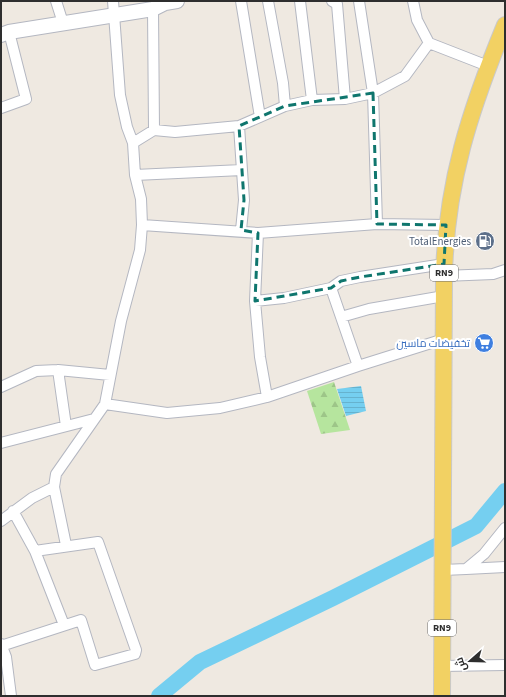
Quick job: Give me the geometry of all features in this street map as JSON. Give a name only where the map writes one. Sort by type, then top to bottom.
[{"type":"main road","name":"RN9","points":[[442,696],[444,270],[446,225],[458,162],[475,101],[505,25]]},
{"type":"street","points":[[56,1],[62,23]]},
{"type":"street","points":[[66,545],[54,487],[56,474],[105,404],[121,321],[140,250],[142,225],[141,199],[135,175],[133,143],[127,127],[120,95],[113,1]]},
{"type":"street","points":[[241,1],[260,117]]},
{"type":"street","points":[[268,1],[283,83],[285,106]]},
{"type":"street","points":[[300,1],[312,100]]},
{"type":"street","points":[[332,1],[337,4],[345,98]]},
{"type":"street","points":[[359,1],[373,93],[377,224]]},
{"type":"street","points":[[413,1],[417,20],[429,43],[488,66]]},
{"type":"street","points":[[1,108],[26,99],[5,34],[62,23],[115,16],[165,4],[154,130]]},
{"type":"street","points":[[133,143],[154,130],[175,132],[239,126],[285,106],[312,100],[345,98],[373,93],[405,76],[429,43]]},
{"type":"street","points":[[239,126],[244,200],[241,230]]},
{"type":"street","points":[[135,175],[242,170]]},
{"type":"street","points":[[142,225],[241,230],[258,233],[377,224],[446,225]]},
{"type":"street","points":[[258,233],[255,301],[260,357],[267,398]]},
{"type":"street","points":[[255,301],[284,298],[330,288],[341,281],[444,270],[493,274],[505,270]]},
{"type":"street","points":[[330,288],[358,366]]},
{"type":"street","points":[[341,317],[369,309],[444,296]]},
{"type":"street","points":[[105,404],[167,413],[220,408],[267,398],[358,366],[444,339]]},
{"type":"street","points":[[1,387],[36,371],[58,370],[110,375]]},
{"type":"street","points":[[58,370],[66,426]]},
{"type":"street","points":[[1,443],[94,419]]},
{"type":"street","points":[[1,521],[32,498],[54,487]]},
{"type":"street","points":[[13,511],[35,551],[64,625]]},
{"type":"street","points":[[466,569],[484,554],[505,528]]},
{"type":"street","points":[[11,696],[6,657],[1,645],[81,620],[92,657],[97,666],[135,654],[136,650],[98,542],[66,545],[35,551]]},
{"type":"street","points":[[443,566],[466,569],[505,567]]},
{"type":"street","points":[[442,666],[505,665]]},
{"type":"highlighted area","points":[[373,93],[377,224],[446,225],[444,264],[360,277],[341,281],[331,288],[255,301],[258,233],[241,230],[244,200],[239,126],[285,106]]},
{"type":"green space","points":[[334,382],[350,430],[321,434],[307,391]]},
{"type":"water","points":[[361,386],[366,411],[346,416],[337,389]]},
{"type":"waterway","points":[[159,696],[200,662],[333,598],[476,526],[505,491]]},
{"type":"place","name":"TotalEnergies","points":[[485,241]]},
{"type":"place","name":"تخفيضات ماسين","points":[[484,343]]}]
